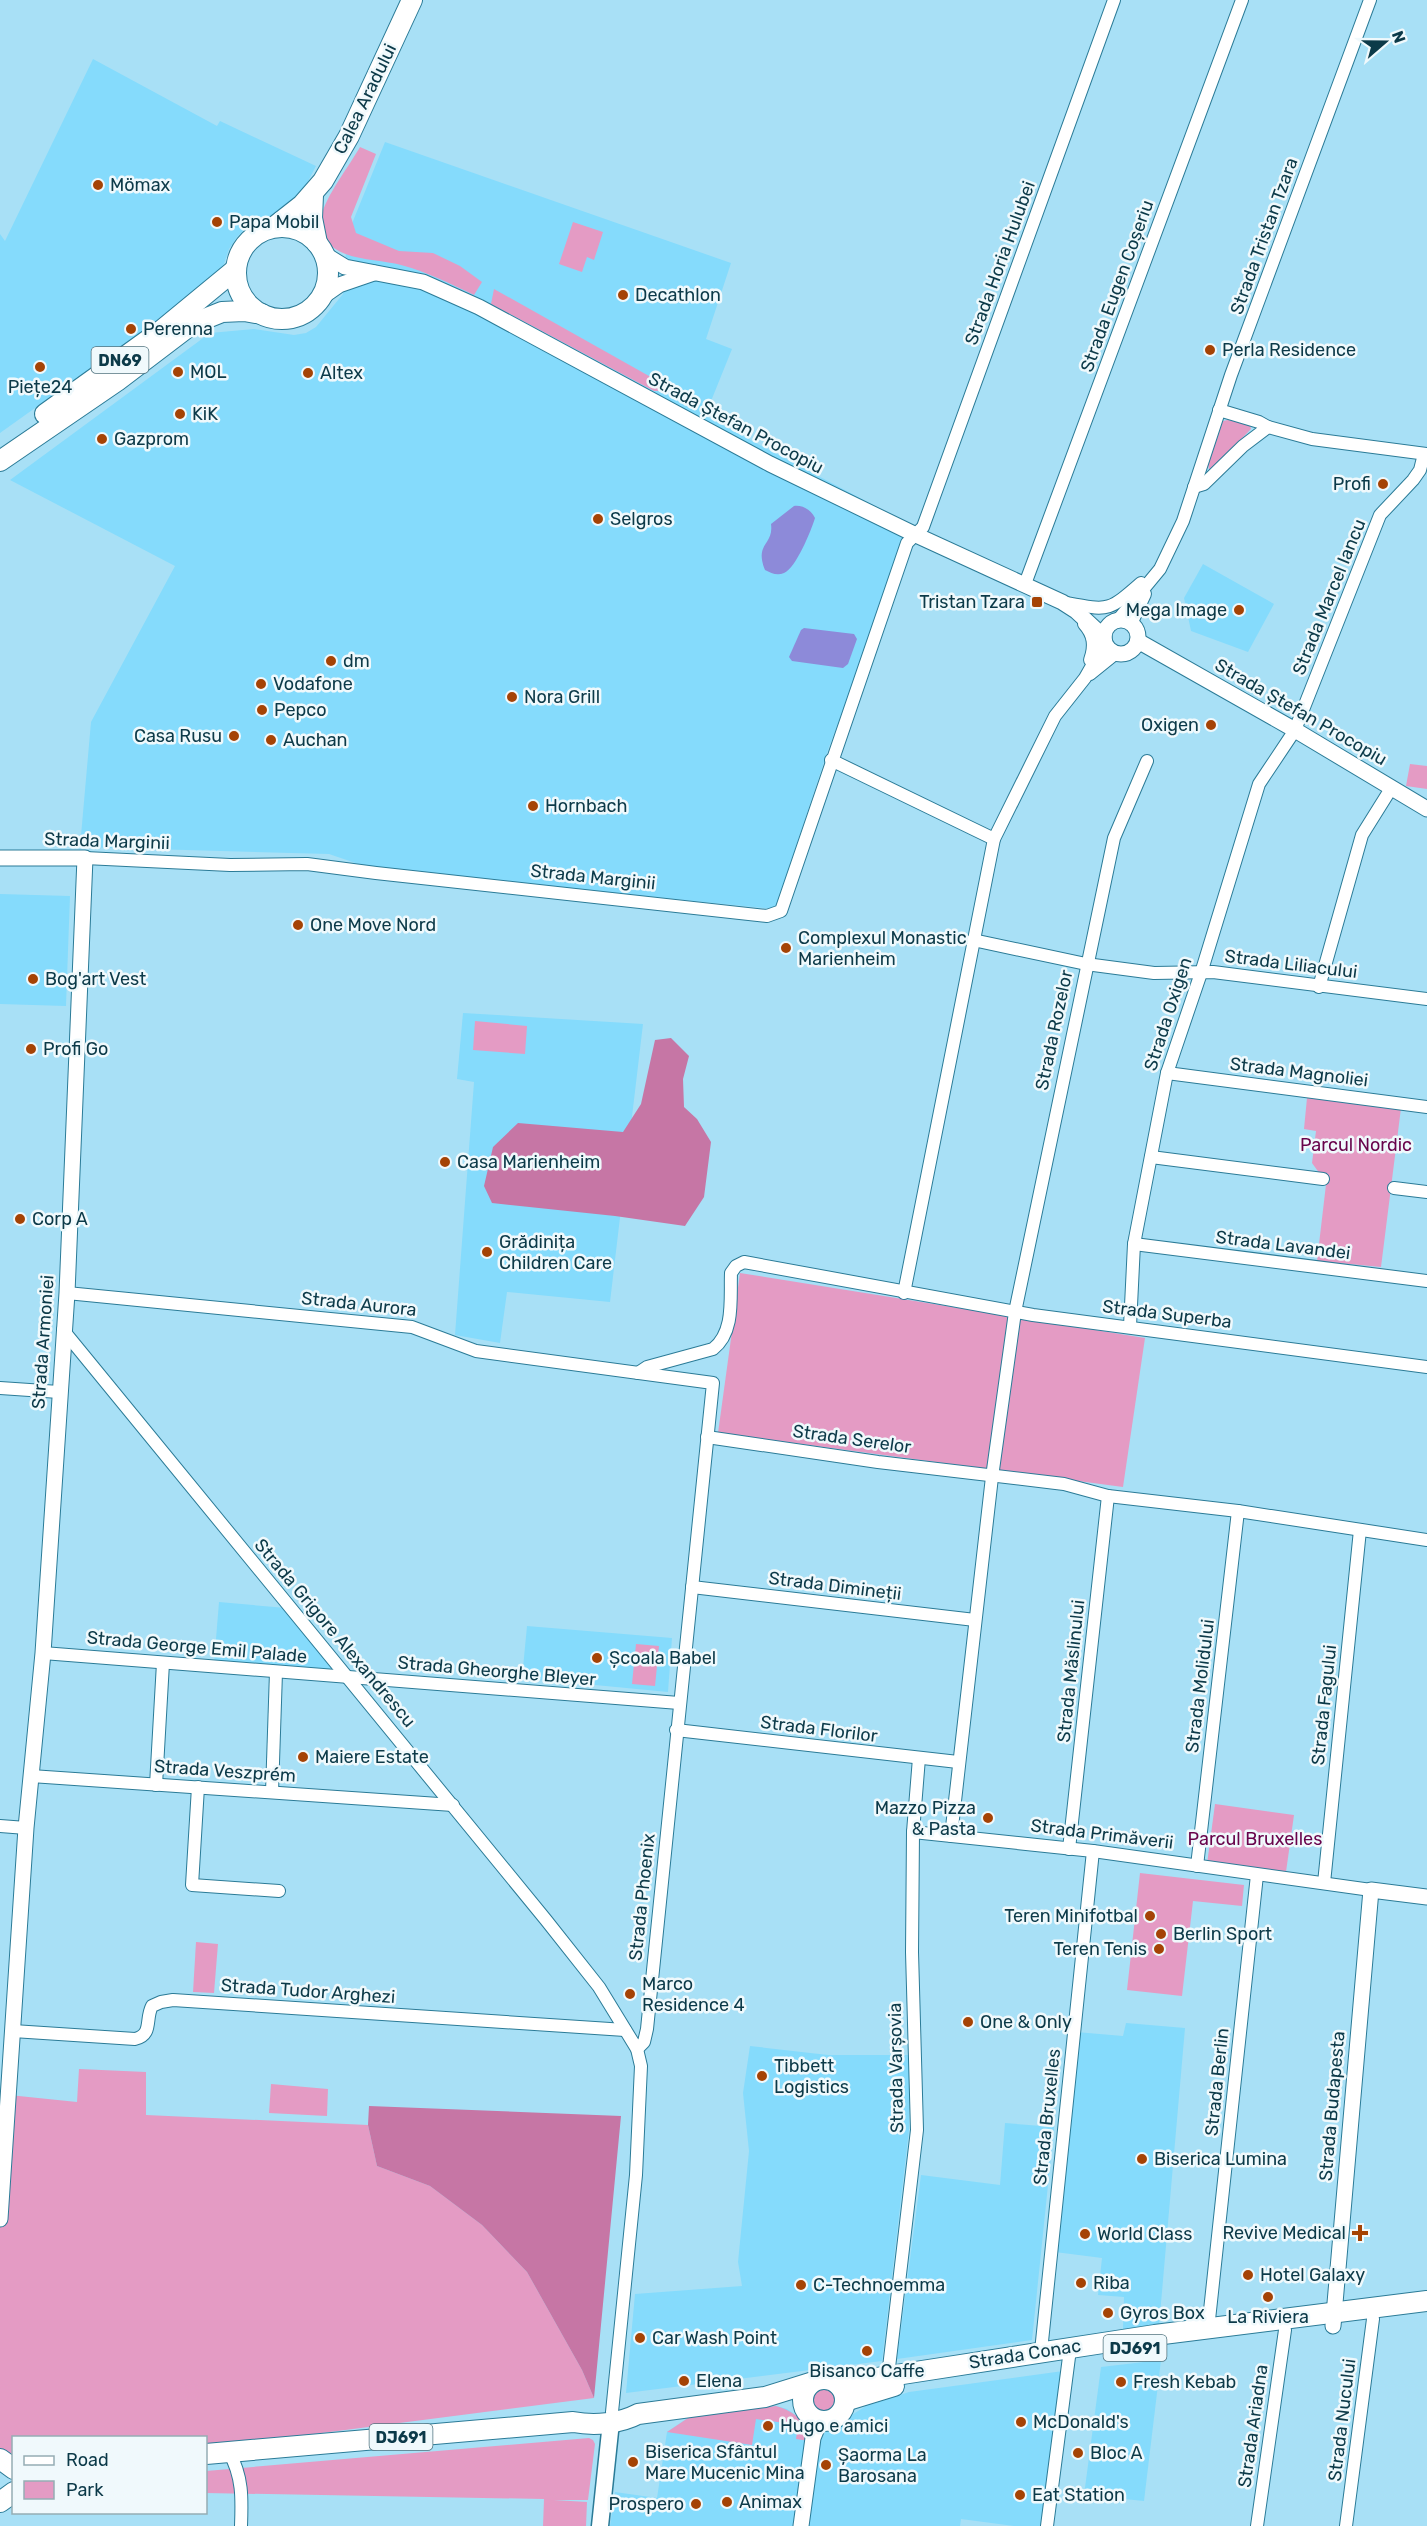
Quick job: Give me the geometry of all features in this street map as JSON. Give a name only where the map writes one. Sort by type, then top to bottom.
[{"type":"main road","name":"Calea Aradului","points":[[274,227],[313,195],[349,136],[412,0]]},
{"type":"main road","points":[[313,195],[312,218],[328,269],[326,285],[319,299]]},
{"type":"main road","points":[[274,227],[298,229],[320,248]]},
{"type":"main road","name":"DN69","points":[[0,446],[162,330],[236,269],[239,256],[247,242],[259,232],[274,227]]},
{"type":"main road","points":[[236,269],[237,283],[242,296],[250,307],[262,314]]},
{"type":"main road","name":"DN69","points":[[0,461],[117,381],[192,324],[222,312],[244,311],[274,318],[299,315],[310,309],[319,299]]},
{"type":"main road","name":"Strada Conac","points":[[842,2393],[1070,2357],[1285,2330],[1427,2301]]},
{"type":"main road","name":"Strada Conac","points":[[842,2393],[888,2376],[1041,2351],[1208,2329],[1373,2319],[1427,2311]]},
{"type":"main road","name":"DJ691","points":[[207,2454],[573,2422],[588,2416],[612,2417],[626,2410],[638,2414],[765,2397],[824,2378],[842,2393],[839,2415],[830,2420],[820,2421],[810,2416],[803,2408],[765,2397]]},
{"type":"main road","points":[[803,2408],[803,2394],[810,2383]]},
{"type":"main road","points":[[600,2526],[612,2417]]},
{"type":"street","name":"Strada Horia Hulubei","points":[[916,535],[923,526],[1114,0]]},
{"type":"street","name":"Strada Eugen Coșeriu","points":[[1025,584],[1242,0]]},
{"type":"street","name":"Strada Tristan Tzara","points":[[1120,623],[1160,569],[1183,521],[1219,410],[1370,0]]},
{"type":"street","name":"Strada Ștefan Procopiu","points":[[320,248],[345,267],[423,282],[478,307],[770,464],[916,535],[1062,602],[1119,645],[1155,652],[1295,730],[1427,809]]},
{"type":"street","points":[[319,299],[339,285],[377,272]]},
{"type":"street","points":[[1219,410],[1259,422],[1269,428],[1312,439],[1425,454]]},
{"type":"street","points":[[1194,487],[1204,484],[1244,446],[1269,428]]},
{"type":"street","name":"Strada Marcel Iancu","points":[[1295,730],[1380,515],[1413,480],[1420,470],[1425,454]]},
{"type":"street","name":"Strada Marginii","points":[[0,858],[85,858],[336,867],[775,915],[784,905],[831,760],[908,543],[916,535]]},
{"type":"street","points":[[1062,602],[1093,609],[1113,606],[1160,569]]},
{"type":"street","points":[[1062,602],[1092,634],[1093,652],[1084,678]]},
{"type":"street","name":"Strada Ștefan Procopiu","points":[[1076,611],[1120,623]]},
{"type":"street","points":[[904,1293],[994,839],[1055,716],[1084,678],[1119,645],[1137,632],[1120,623],[1119,645]]},
{"type":"street","name":"Strada Oxigen","points":[[1130,1326],[1134,1244],[1167,1073],[1201,973],[1258,784],[1295,730]]},
{"type":"street","points":[[831,760],[994,839]]},
{"type":"street","name":"Strada Rozelor","points":[[992,1477],[1015,1312],[1086,964],[1114,837],[1147,761]]},
{"type":"street","points":[[1320,987],[1362,835],[1392,788]]},
{"type":"street","name":"Strada Armoniei","points":[[0,2219],[26,1828],[43,1653],[67,1293],[85,858]]},
{"type":"street","name":"Strada Liliacului","points":[[973,940],[1086,964],[1154,973],[1227,974],[1427,999]]},
{"type":"street","name":"Strada Magnoliei","points":[[1167,1073],[1427,1107]]},
{"type":"street","points":[[1150,1157],[1323,1179]]},
{"type":"street","points":[[1394,1188],[1427,1192]]},
{"type":"street","name":"Strada Lavandei","points":[[1134,1244],[1427,1281]]},
{"type":"street","name":"Strada Superba","points":[[638,1373],[647,1367],[718,1346],[728,1327],[731,1273],[740,1263],[748,1262],[1015,1312],[1427,1367]]},
{"type":"street","name":"Strada Aurora","points":[[67,1293],[412,1327],[476,1351],[713,1383]]},
{"type":"street","name":"Strada Grigore Alexandrescu","points":[[63,1330],[131,1416],[453,1805],[599,1987],[637,2049]]},
{"type":"street","name":"Strada Phoenix","points":[[612,2417],[636,2175],[641,2089],[641,2066],[637,2049],[644,2042],[647,2030],[713,1383]]},
{"type":"street","points":[[0,1388],[59,1392]]},
{"type":"street","name":"Strada Serelor","points":[[707,1437],[992,1477],[1064,1484],[1108,1497],[1238,1511],[1427,1540]]},
{"type":"street","points":[[951,1836],[992,1477]]},
{"type":"street","name":"Strada Măslinului","points":[[1069,1849],[1108,1497]]},
{"type":"street","name":"Strada Molidului","points":[[1197,1866],[1238,1511]]},
{"type":"street","name":"Strada Fagului","points":[[1324,1883],[1360,1530]]},
{"type":"street","name":"Strada Dimineții","points":[[692,1587],[975,1620]]},
{"type":"street","name":"Strada George Emil Palade","points":[[43,1653],[348,1677]]},
{"type":"street","points":[[156,1785],[162,1663]]},
{"type":"street","points":[[272,1792],[276,1672]]},
{"type":"street","name":"Strada Gheorghe Bleyer","points":[[348,1677],[679,1703]]},
{"type":"street","name":"Strada Florilor","points":[[676,1730],[958,1762]]},
{"type":"street","name":"Strada Varșovia","points":[[888,2376],[917,2130],[912,1962],[913,1832],[919,1758]]},
{"type":"street","name":"Strada Veszprém","points":[[31,1776],[453,1805]]},
{"type":"street","points":[[198,1787],[192,1885],[279,1890]]},
{"type":"street","points":[[0,1826],[26,1828]]},
{"type":"street","name":"Strada Primăverii","points":[[913,1832],[1093,1851],[1427,1897]]},
{"type":"street","name":"Strada Bruxelles","points":[[1041,2351],[1093,1851]]},
{"type":"street","name":"Strada Berlin","points":[[1208,2329],[1257,1875]]},
{"type":"street","name":"Strada Budapesta","points":[[1333,2320],[1371,1890]]},
{"type":"street","name":"Strada Tudor Arghezi","points":[[13,2031],[126,2040],[139,2039],[147,2032],[152,2006],[165,2000],[625,2030]]},
{"type":"street","name":"Strada Nucului","points":[[1346,2526],[1373,2319]]},
{"type":"street","name":"Strada Ariadna","points":[[1257,2526],[1285,2330]]},
{"type":"street","points":[[1047,2526],[1070,2357]]},
{"type":"street","points":[[801,2526],[813,2438],[820,2421]]},
{"type":"street","points":[[229,2452],[237,2466],[243,2490],[241,2526]]},
{"type":"shaded area","points":[[93,59],[217,126],[220,121],[316,166],[301,195],[280,214],[246,228],[237,237],[213,281],[0,433],[0,234],[5,241]]},
{"type":"shaded area","points":[[385,142],[731,263],[706,339],[732,349],[705,416],[913,526],[829,747],[775,909],[373,869],[329,854],[80,847],[91,722],[175,566],[10,480],[210,333],[254,329],[294,335],[306,333],[316,327],[343,294],[347,236]]},
{"type":"shaded area","points":[[794,506],[801,506],[815,518],[807,540],[789,570],[779,574],[772,573],[765,570],[762,561],[763,549],[770,536],[771,524]]},
{"type":"shaded area","points":[[1203,564],[1274,604],[1248,652],[1191,631],[1184,598]]},
{"type":"shaded area","points":[[804,628],[854,634],[857,639],[848,664],[843,668],[792,661],[789,657]]},
{"type":"shaded area","points":[[0,894],[70,896],[66,1006],[0,1004]]},
{"type":"shaded area","points":[[463,1013],[643,1024],[610,1302],[507,1292],[500,1343],[455,1335],[474,1082],[457,1079]]},
{"type":"shaded area","points":[[671,1038],[689,1056],[683,1079],[684,1107],[697,1119],[711,1142],[704,1197],[685,1226],[492,1203],[484,1186],[493,1147],[518,1123],[623,1132],[641,1104],[655,1040]]},
{"type":"shaded area","points":[[219,1602],[286,1608],[336,1672],[214,1663]]},
{"type":"shaded area","name":"Școala Babel","points":[[527,1626],[672,1638],[668,1692],[522,1678]]},
{"type":"shaded area","points":[[1126,2023],[1185,2028],[1159,2326],[1123,2329],[1124,2297],[1098,2295],[1102,2258],[1055,2252],[1076,2032],[1123,2036]]},
{"type":"shaded area","points":[[750,2046],[828,2055],[909,2055],[909,2130],[882,2361],[626,2393],[635,2294],[742,2286],[738,2262],[749,2151],[743,2093]]},
{"type":"shaded area","points":[[369,2106],[621,2116],[594,2398],[582,2370],[527,2272],[482,2225],[430,2186],[377,2166],[368,2125]]},
{"type":"shaded area","points":[[1005,2123],[1054,2127],[1032,2340],[897,2359],[921,2175],[1000,2185]]},
{"type":"shaded area","points":[[1161,2360],[1144,2501],[1084,2495],[1101,2367]]},
{"type":"shaded area","points":[[1063,2371],[1043,2526],[1014,2526],[961,2519],[960,2526],[808,2526],[820,2441],[825,2432],[866,2406],[909,2392]]},
{"type":"shaded area","points":[[776,2406],[787,2409],[798,2417],[806,2426],[808,2434],[796,2526],[610,2526],[615,2492],[657,2498],[667,2432],[691,2416]]},
{"type":"green space","points":[[360,147],[376,154],[351,217],[356,233],[399,251],[433,253],[460,266],[482,282],[474,295],[439,278],[411,268],[348,255],[337,250],[328,242],[322,231],[324,208]]},
{"type":"green space","points":[[573,222],[603,232],[594,260],[587,257],[582,272],[559,264]]},
{"type":"green space","points":[[494,289],[665,385],[661,391],[654,391],[491,304]]},
{"type":"green space","points":[[1223,421],[1250,425],[1251,429],[1212,469],[1209,469],[1208,465]]},
{"type":"green space","points":[[1410,764],[1427,766],[1427,789],[1406,786]]},
{"type":"green space","points":[[475,1021],[527,1026],[525,1054],[473,1050]]},
{"type":"green space","name":"Parcul Nordic","points":[[1307,1098],[1401,1108],[1381,1267],[1317,1261],[1327,1176],[1320,1174],[1312,1163],[1316,1131],[1304,1129]]},
{"type":"green space","points":[[740,1273],[1145,1338],[1123,1487],[718,1433]]},
{"type":"green space","points":[[636,1644],[659,1646],[655,1686],[632,1684]]},
{"type":"green space","name":"Parcul Bruxelles","points":[[1215,1804],[1294,1815],[1286,1872],[1207,1864]]},
{"type":"green space","name":"Berlin Sport","points":[[1140,1873],[1244,1885],[1242,1906],[1193,1901],[1182,1996],[1127,1990]]},
{"type":"green space","points":[[196,1942],[218,1944],[214,1993],[193,1992]]},
{"type":"green space","points":[[79,2069],[146,2072],[146,2115],[368,2125],[377,2166],[430,2186],[482,2225],[527,2272],[582,2370],[594,2398],[207,2448],[207,2436],[12,2436],[12,2468],[0,2460],[0,2230],[9,2095],[77,2102]]},
{"type":"green space","points":[[271,2084],[328,2089],[327,2116],[269,2113]]},
{"type":"green space","points":[[824,2384],[835,2388],[839,2399],[835,2410],[824,2414],[813,2410],[809,2399],[813,2388]]},
{"type":"green space","points":[[776,2406],[788,2411],[803,2422],[809,2441],[796,2439],[798,2425],[756,2419],[752,2445],[667,2432],[691,2416]]},
{"type":"green space","points":[[589,2438],[595,2444],[588,2500],[554,2500],[587,2502],[586,2526],[543,2526],[544,2499],[207,2493],[207,2471]]},
{"type":"place","name":"Mömax","points":[[98,185]]},
{"type":"place","name":"Papa Mobil","points":[[217,222]]},
{"type":"place","name":"Decathlon","points":[[623,295]]},
{"type":"place","name":"Perenna","points":[[131,329]]},
{"type":"place","name":"Perla Residence","points":[[1210,350]]},
{"type":"place","name":"Piețe24","points":[[40,367]]},
{"type":"place","name":"MOL","points":[[178,372]]},
{"type":"place","name":"Altex","points":[[308,373]]},
{"type":"place","name":"KiK","points":[[180,414]]},
{"type":"place","name":"Gazprom","points":[[102,439]]},
{"type":"place","name":"Profi","points":[[1383,484]]},
{"type":"place","name":"Selgros","points":[[598,519]]},
{"type":"place","name":"Tristan Tzara","points":[[1037,602]]},
{"type":"place","name":"Mega Image","points":[[1239,610]]},
{"type":"place","name":"dm","points":[[331,661]]},
{"type":"place","name":"Vodafone","points":[[261,684]]},
{"type":"place","name":"Nora Grill","points":[[512,697]]},
{"type":"place","name":"Pepco","points":[[262,710]]},
{"type":"place","name":"Oxigen","points":[[1211,725]]},
{"type":"place","name":"Casa Rusu","points":[[234,736]]},
{"type":"place","name":"Auchan","points":[[271,740]]},
{"type":"place","name":"Hornbach","points":[[533,806]]},
{"type":"place","name":"One Move Nord","points":[[298,925]]},
{"type":"place","name":"Complexul Monastic Marienheim","points":[[786,948]]},
{"type":"place","name":"Bog'art Vest","points":[[33,979]]},
{"type":"place","name":"Profi Go","points":[[31,1049]]},
{"type":"place","name":"Casa Marienheim","points":[[445,1162]]},
{"type":"place","name":"Corp A","points":[[20,1219]]},
{"type":"place","name":"Grădinița Children Care","points":[[487,1252]]},
{"type":"place","name":"Școala Babel","points":[[597,1658]]},
{"type":"place","name":"Maiere Estate","points":[[303,1757]]},
{"type":"place","name":"Mazzo Pizza & Pasta","points":[[988,1818]]},
{"type":"place","name":"Teren Minifotbal","points":[[1150,1916]]},
{"type":"place","name":"Berlin Sport","points":[[1161,1934]]},
{"type":"place","name":"Teren Tenis","points":[[1159,1949]]},
{"type":"place","name":"Marco Residence 4","points":[[630,1994]]},
{"type":"place","name":"One & Only","points":[[968,2022]]},
{"type":"place","name":"Tibbett Logistics","points":[[762,2076]]},
{"type":"place","name":"Biserica Lumina","points":[[1142,2159]]},
{"type":"place","name":"Revive Medical","points":[[1360,2233]]},
{"type":"place","name":"World Class","points":[[1085,2234]]},
{"type":"place","name":"Hotel Galaxy","points":[[1248,2275]]},
{"type":"place","name":"Riba","points":[[1081,2283]]},
{"type":"place","name":"C-Technoemma","points":[[801,2285]]},
{"type":"place","name":"La Riviera","points":[[1268,2297]]},
{"type":"place","name":"Gyros Box","points":[[1108,2313]]},
{"type":"place","name":"Car Wash Point","points":[[640,2338]]},
{"type":"place","name":"Bisanco Caffe","points":[[867,2351]]},
{"type":"place","name":"Elena","points":[[684,2381]]},
{"type":"place","name":"Fresh Kebab","points":[[1121,2382]]},
{"type":"place","name":"McDonald's","points":[[1021,2422]]},
{"type":"place","name":"Hugo e amici","points":[[768,2426]]},
{"type":"place","name":"Bloc A","points":[[1078,2453]]},
{"type":"place","name":"Biserica Sfântul Mare Mucenic Mina","points":[[633,2462]]},
{"type":"place","name":"Șaorma La Barosana","points":[[826,2465]]},
{"type":"place","name":"Eat Station","points":[[1020,2495]]},
{"type":"place","name":"Animax","points":[[727,2502]]},
{"type":"place","name":"Prospero","points":[[696,2504]]}]
